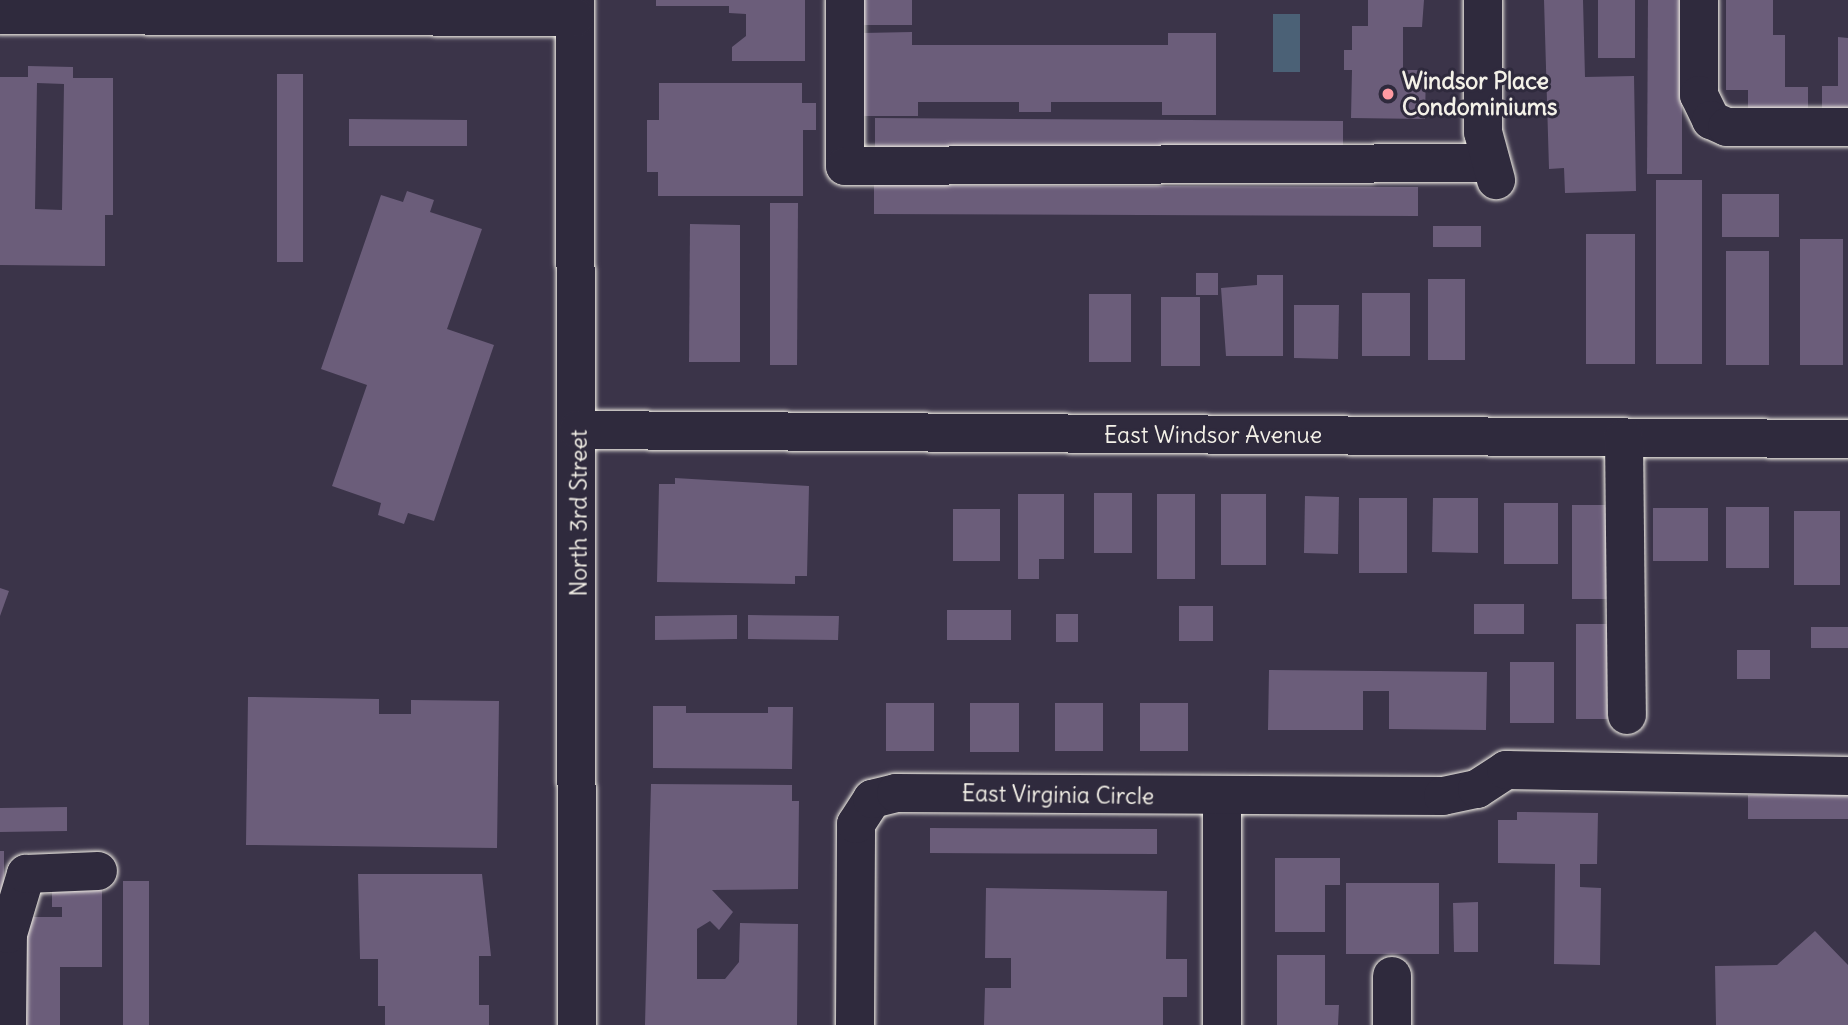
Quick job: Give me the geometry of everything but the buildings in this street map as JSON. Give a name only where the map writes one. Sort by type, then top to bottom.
[{"type":"street","points":[[845,0],[845,166],[1492,172],[1483,0]]},
{"type":"street","points":[[1699,0],[1699,95],[1711,120],[1727,127],[1848,127]]},
{"type":"street","points":[[0,15],[96,8],[575,9]]},
{"type":"street","name":"North 3rd Street","points":[[575,9],[578,430],[577,1025]]},
{"type":"street","name":"East Windsor Avenue","points":[[578,430],[1848,439]]},
{"type":"street","points":[[1623,438],[1627,715]]},
{"type":"street","name":"East Virginia Circle","points":[[855,1025],[856,824],[867,800],[896,793],[1443,796],[1477,789],[1506,769],[1848,776]]},
{"type":"street","points":[[1222,796],[1222,1025]]},
{"type":"street","points":[[8,1025],[8,934],[26,874],[98,871]]},
{"type":"street","points":[[1392,976],[1392,1025]]},
{"type":"water","points":[[1273,14],[1300,14],[1300,72],[1273,72]]},
{"type":"place","name":"Windsor Place Condominiums","points":[[1388,94]]}]
